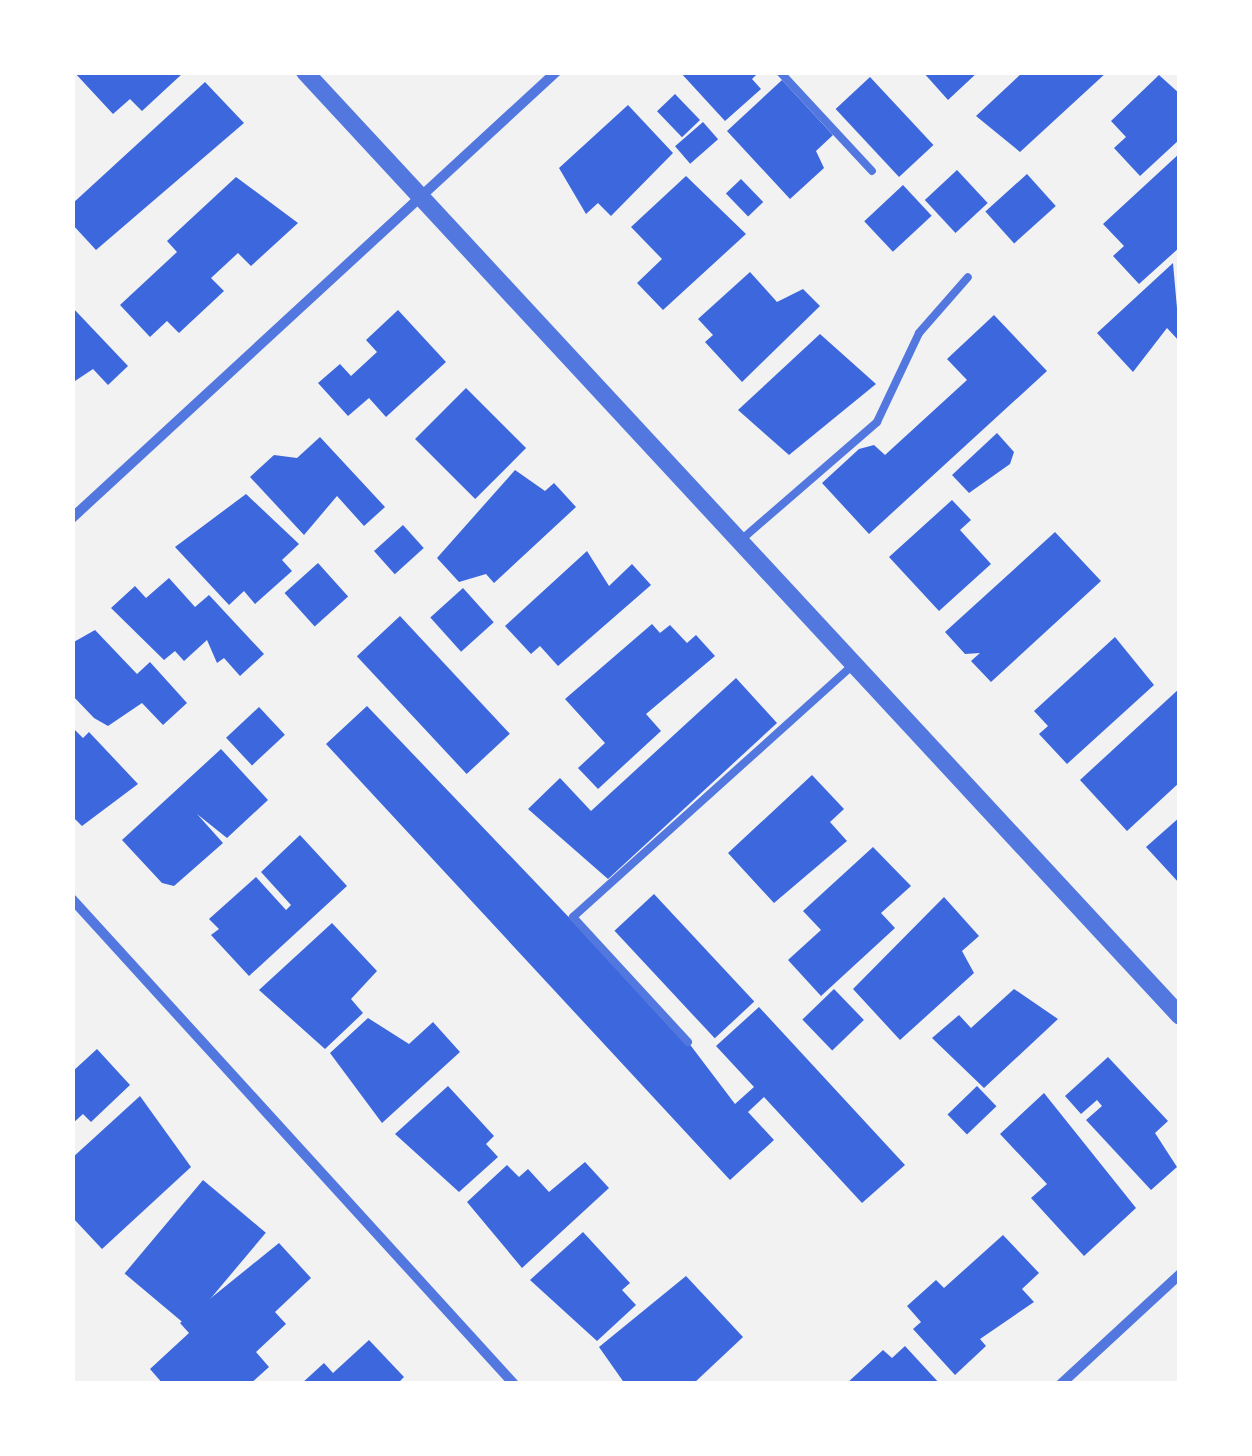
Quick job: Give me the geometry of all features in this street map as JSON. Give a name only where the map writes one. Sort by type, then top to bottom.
[{"type":"street","points":[[305,72],[1180,1016]]},
{"type":"street","points":[[72,518],[556,72]]},
{"type":"street","points":[[72,898],[514,1384]]},
{"type":"street","points":[[1061,1384],[1180,1274]]},
{"type":"lane","points":[[780,72],[872,171]]},
{"type":"lane","points":[[741,540],[877,422],[918,332],[968,277]]},
{"type":"lane","points":[[688,1042],[573,917],[853,665]]},
{"type":"building","points":[[74,72],[182,74],[142,111],[130,99],[113,114]]},
{"type":"building","points":[[680,72],[759,72],[752,79],[761,89],[725,121]]},
{"type":"building","points":[[923,72],[978,72],[948,100]]},
{"type":"building","points":[[1023,72],[1107,72],[1020,152],[976,116]]},
{"type":"building","points":[[1159,75],[1180,94],[1180,139],[1140,176],[1114,148],[1126,137],[1111,121]]},
{"type":"building","points":[[870,77],[933,145],[899,177],[836,109]]},
{"type":"building","points":[[782,80],[833,135],[816,151],[824,168],[790,199],[727,131]]},
{"type":"building","points":[[205,82],[244,123],[96,250],[72,224],[72,204]]},
{"type":"building","points":[[675,94],[700,120],[682,137],[657,111]]},
{"type":"building","points":[[628,105],[673,153],[611,216],[598,203],[586,214],[559,168]]},
{"type":"building","points":[[703,122],[718,139],[690,164],[675,146]]},
{"type":"building","points":[[1180,153],[1180,247],[1139,284],[1113,256],[1124,246],[1103,224]]},
{"type":"building","points":[[957,170],[988,203],[956,233],[925,200]]},
{"type":"building","points":[[1027,174],[1056,206],[1014,243],[985,211]]},
{"type":"building","points":[[686,176],[746,234],[663,310],[637,283],[662,259],[631,227]]},
{"type":"building","points":[[236,177],[298,223],[251,266],[238,253],[211,278],[224,291],[179,333],[167,321],[150,337],[120,305],[177,252],[167,241]]},
{"type":"building","points":[[741,179],[763,202],[748,217],[726,194]]},
{"type":"building","points":[[903,185],[932,216],[893,252],[864,221]]},
{"type":"building","points":[[1173,263],[1180,342],[1167,328],[1133,372],[1097,333]]},
{"type":"building","points":[[750,272],[777,302],[803,289],[820,306],[742,382],[705,342],[713,335],[698,319]]},
{"type":"building","points":[[72,307],[128,366],[108,385],[93,369],[72,383]]},
{"type":"building","points":[[398,310],[446,362],[386,417],[369,398],[348,416],[318,383],[340,364],[351,376],[377,352],[366,340]]},
{"type":"building","points":[[994,315],[1047,371],[869,534],[822,483],[859,449],[874,445],[885,455],[967,380],[947,359]]},
{"type":"building","points":[[820,334],[876,384],[789,455],[738,410]]},
{"type":"building","points":[[466,388],[526,448],[475,499],[415,439]]},
{"type":"building","points":[[997,433],[1014,452],[1010,464],[969,493],[952,475]]},
{"type":"building","points":[[320,437],[385,507],[364,526],[337,496],[304,535],[250,477],[274,455],[297,458]]},
{"type":"building","points":[[515,470],[545,491],[554,483],[576,507],[494,583],[486,574],[459,582],[437,558]]},
{"type":"building","points":[[246,494],[299,544],[282,560],[292,571],[255,604],[244,591],[229,605],[175,547]]},
{"type":"building","points":[[952,500],[971,520],[960,530],[991,564],[939,611],[889,557]]},
{"type":"building","points":[[403,525],[424,548],[395,574],[374,551]]},
{"type":"building","points":[[1055,532],[1101,581],[991,682],[971,661],[980,653],[965,654],[945,632]]},
{"type":"building","points":[[587,551],[609,586],[632,564],[651,585],[558,666],[540,646],[531,654],[505,626]]},
{"type":"building","points":[[318,563],[348,596],[315,627],[285,593]]},
{"type":"building","points":[[169,578],[195,607],[209,595],[264,654],[240,676],[224,658],[217,663],[207,640],[184,661],[175,651],[164,660],[111,608],[135,586],[146,598]]},
{"type":"building","points":[[463,588],[494,622],[461,652],[430,617]]},
{"type":"building","points":[[400,616],[510,734],[467,774],[357,656]]},
{"type":"building","points":[[652,624],[660,633],[670,625],[687,643],[696,635],[715,656],[646,714],[661,731],[598,789],[578,768],[605,743],[565,699]]},
{"type":"building","points":[[95,630],[137,674],[150,662],[187,703],[163,725],[142,703],[108,726],[94,718],[72,695],[72,643]]},
{"type":"building","points":[[1115,637],[1154,685],[1067,764],[1039,734],[1048,726],[1034,711]]},
{"type":"building","points":[[736,678],[777,723],[608,879],[528,809],[560,778],[591,811]]},
{"type":"building","points":[[1180,688],[1180,782],[1127,831],[1080,780]]},
{"type":"building","points":[[367,706],[688,1042],[735,1104],[754,1087],[716,1046],[759,1007],[905,1165],[862,1203],[764,1097],[748,1112],[774,1140],[730,1180],[326,744]]},
{"type":"building","points":[[259,707],[285,735],[252,765],[226,738]]},
{"type":"building","points":[[72,727],[83,738],[89,732],[138,784],[82,826],[72,816]]},
{"type":"building","points":[[221,749],[268,800],[227,838],[197,814],[223,843],[174,886],[162,883],[122,840]]},
{"type":"building","points":[[812,775],[844,809],[830,822],[847,841],[774,903],[728,853]]},
{"type":"building","points":[[1180,817],[1180,884],[1146,847]]},
{"type":"building","points":[[300,835],[347,886],[249,976],[211,935],[219,929],[209,919],[256,877],[286,910],[291,905],[261,872]]},
{"type":"building","points":[[873,847],[911,886],[881,913],[895,928],[821,996],[788,960],[821,930],[803,911]]},
{"type":"building","points":[[654,894],[754,1002],[715,1038],[615,931]]},
{"type":"building","points":[[944,897],[979,936],[962,951],[974,973],[900,1040],[853,989]]},
{"type":"building","points":[[332,923],[377,971],[351,999],[363,1013],[325,1049],[259,990]]},
{"type":"building","points":[[834,989],[864,1020],[832,1050],[802,1020]]},
{"type":"building","points":[[1014,989],[1058,1019],[984,1088],[932,1038],[959,1015],[971,1028]]},
{"type":"building","points":[[368,1018],[409,1044],[433,1022],[460,1052],[382,1123],[330,1053]]},
{"type":"building","points":[[97,1049],[130,1085],[91,1122],[83,1114],[72,1124],[72,1072]]},
{"type":"building","points":[[1108,1057],[1168,1121],[1155,1133],[1177,1167],[1151,1190],[1086,1120],[1102,1106],[1097,1100],[1081,1114],[1065,1096]]},
{"type":"building","points":[[448,1086],[494,1136],[486,1144],[498,1157],[459,1192],[395,1134]]},
{"type":"building","points":[[977,1086],[996,1106],[967,1135],[948,1114]]},
{"type":"building","points":[[1044,1093],[1136,1208],[1084,1256],[1031,1198],[1047,1184],[1000,1134]]},
{"type":"building","points":[[140,1096],[191,1167],[102,1249],[72,1217],[72,1158]]},
{"type":"building","points":[[585,1162],[609,1188],[522,1268],[467,1202],[507,1165],[519,1177],[528,1169],[549,1192]]},
{"type":"building","points":[[203,1180],[266,1233],[187,1326],[125,1273]]},
{"type":"building","points":[[583,1232],[630,1283],[622,1290],[636,1305],[597,1341],[530,1280]]},
{"type":"building","points":[[1003,1235],[1039,1273],[1022,1289],[1034,1302],[980,1339],[986,1346],[955,1375],[913,1329],[921,1322],[907,1306],[936,1280],[944,1288]]},
{"type":"building","points":[[279,1243],[311,1278],[275,1312],[286,1324],[256,1352],[269,1367],[250,1384],[163,1384],[150,1369],[189,1333],[180,1323]]},
{"type":"building","points":[[686,1276],[743,1337],[693,1384],[625,1384],[599,1347]]},
{"type":"building","points":[[369,1340],[404,1377],[397,1384],[301,1384],[324,1363],[333,1373]]},
{"type":"building","points":[[905,1346],[940,1384],[846,1384],[883,1350],[892,1358]]}]
